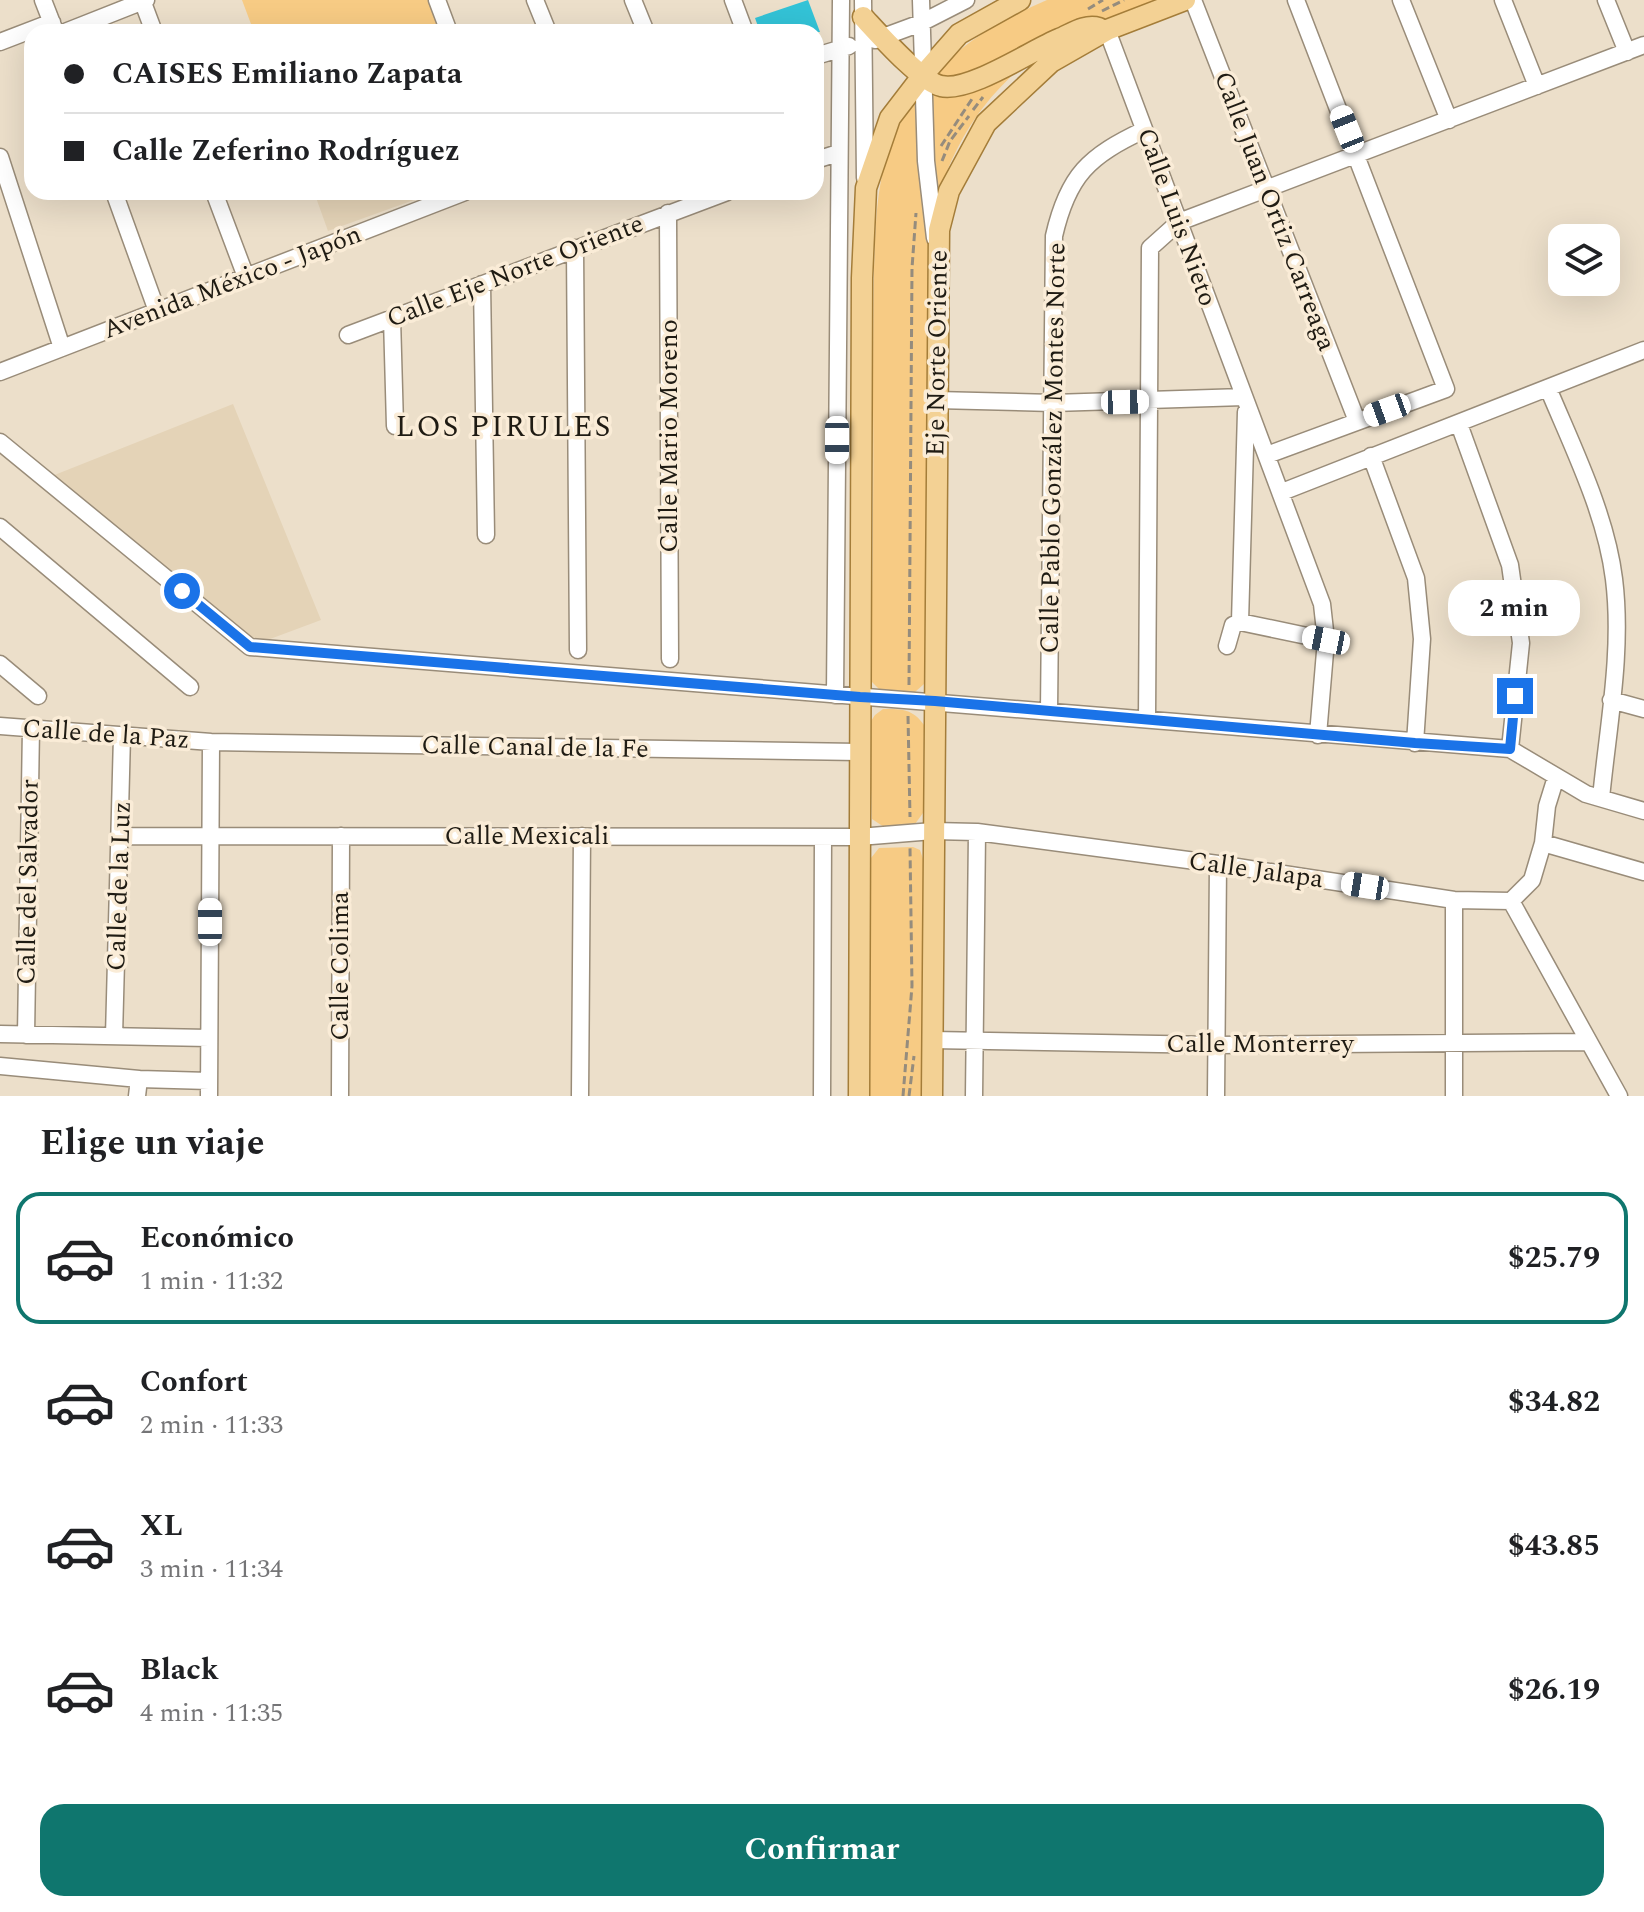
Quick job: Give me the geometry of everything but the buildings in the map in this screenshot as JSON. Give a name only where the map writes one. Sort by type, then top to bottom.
[{"type":"main road","points":[[859,1096],[862,278],[866,188],[890,118],[923,75],[959,34],[1020,0]]},
{"type":"main road","name":"Eje Norte Oriente","points":[[932,1096],[939,230],[949,191],[986,123],[1051,62],[1107,30],[1185,0]]},
{"type":"main road","points":[[863,8],[883,38],[923,75],[941,86],[967,85],[1090,25],[1107,30]]},
{"type":"street","points":[[43,0],[55,24]]},
{"type":"street","points":[[73,24],[143,0],[151,24]]},
{"type":"street","points":[[437,0],[446,24]]},
{"type":"street","points":[[535,0],[545,24]]},
{"type":"street","points":[[633,0],[643,24]]},
{"type":"street","points":[[733,0],[742,24]]},
{"type":"street","points":[[921,0],[926,161],[937,264]]},
{"type":"street","points":[[824,53],[883,38],[966,0]]},
{"type":"street","name":"Calle Juan Ortiz Carreaga","points":[[1193,0],[1357,421]]},
{"type":"street","points":[[1267,455],[1446,389],[1296,0]]},
{"type":"street","points":[[1401,0],[1449,120]]},
{"type":"street","points":[[1503,0],[1537,86]]},
{"type":"street","points":[[1606,0],[1627,52]]},
{"type":"street","points":[[835,695],[840,3]]},
{"type":"street","points":[[863,8],[866,188]]},
{"type":"street","name":"Calle Luis Nieto","points":[[1107,30],[1322,604],[1326,640],[1318,735]]},
{"type":"street","points":[[0,42],[24,37]]},
{"type":"street","points":[[1147,719],[1150,248],[1179,222],[1644,45]]},
{"type":"street","name":"Calle Pablo González Montes Norte","points":[[1049,711],[1054,236],[1062,202],[1084,169],[1107,148],[1144,130]]},
{"type":"street","points":[[824,157],[838,153]]},
{"type":"street","points":[[0,157],[62,348]]},
{"type":"street","points":[[117,200],[157,311]]},
{"type":"street","points":[[217,200],[246,277]]},
{"type":"street","name":"Avenida México - Japón","points":[[0,372],[444,200]]},
{"type":"street","name":"Calle Eje Norte Oriente","points":[[348,335],[705,200]]},
{"type":"street","name":"Calle Mario Moreno","points":[[668,213],[670,659]]},
{"type":"street","points":[[575,248],[578,650]]},
{"type":"street","points":[[482,284],[486,535]]},
{"type":"street","points":[[392,318],[395,426]]},
{"type":"street","points":[[1282,492],[1548,388],[1642,356]]},
{"type":"street","points":[[1548,388],[1593,496],[1614,578],[1616,654],[1601,798]]},
{"type":"street","points":[[936,400],[1053,403],[1245,400]]},
{"type":"street","name":"Calle Luis Nieto","points":[[1240,622],[1245,400]]},
{"type":"street","points":[[1459,424],[1510,565],[1521,643],[1510,749]]},
{"type":"street","points":[[0,442],[250,647],[1510,749],[1586,794],[1644,811]]},
{"type":"street","points":[[1371,456],[1416,578],[1422,639],[1415,743]]},
{"type":"street","points":[[0,527],[190,687]]},
{"type":"street","points":[[1227,646],[1233,625],[1240,622],[1326,640]]},
{"type":"street","points":[[0,664],[38,696]]},
{"type":"street","points":[[1611,700],[1644,709]]},
{"type":"street","name":"Calle de la Paz","points":[[0,726],[211,742]]},
{"type":"street","name":"Calle del Salvador","points":[[26,1035],[31,728]]},
{"type":"street","name":"Calle de la Luz","points":[[114,1036],[122,736]]},
{"type":"street","points":[[0,1066],[138,1087],[209,1089],[211,742]]},
{"type":"street","name":"Calle Canal de la Fe","points":[[211,742],[859,752]]},
{"type":"street","points":[[1556,777],[1532,880],[1511,901],[1619,1096]]},
{"type":"street","name":"Calle Jalapa","points":[[933,831],[977,832],[1454,900],[1511,901]]},
{"type":"street","name":"Calle Mexicali","points":[[121,836],[859,837],[933,831]]},
{"type":"street","points":[[974,1096],[977,832]]},
{"type":"street","name":"Calle Colima","points":[[340,1096],[341,836]]},
{"type":"street","points":[[580,1096],[582,836]]},
{"type":"street","points":[[822,1096],[823,837]]},
{"type":"street","points":[[1543,843],[1644,872]]},
{"type":"street","points":[[1216,1096],[1218,864]]},
{"type":"street","points":[[1454,900],[1454,1096]]},
{"type":"street","points":[[0,1034],[209,1038]]},
{"type":"street","name":"Calle Monterrey","points":[[932,1040],[1216,1045],[1588,1042]]},
{"type":"path","points":[[903,1096],[912,986],[908,715]]},
{"type":"shaded area","points":[[242,0],[429,0],[439,24],[251,24]]},
{"type":"shaded area","points":[[1047,0],[1160,0],[1036,56],[1014,74],[977,115],[951,163],[933,215],[928,243],[924,684],[915,692],[881,691],[872,682],[871,674],[874,268],[884,165],[909,108],[940,68],[978,36]]},
{"type":"shaded area","points":[[317,200],[414,200],[328,231]]},
{"type":"shaded area","points":[[233,404],[321,620],[251,646],[52,476]]},
{"type":"shaded area","points":[[883,709],[906,711],[924,725],[923,813],[915,824],[884,827],[872,819],[869,724]]},
{"type":"shaded area","points":[[913,847],[920,850],[924,862],[922,1096],[870,1096],[871,858],[879,848]]},
{"type":"district","name":"LOS PIRULES","points":[[504,427]]},
{"type":"route","points":[[182,591],[250,647],[935,701],[1415,743],[1510,749],[1515,696]]}]
